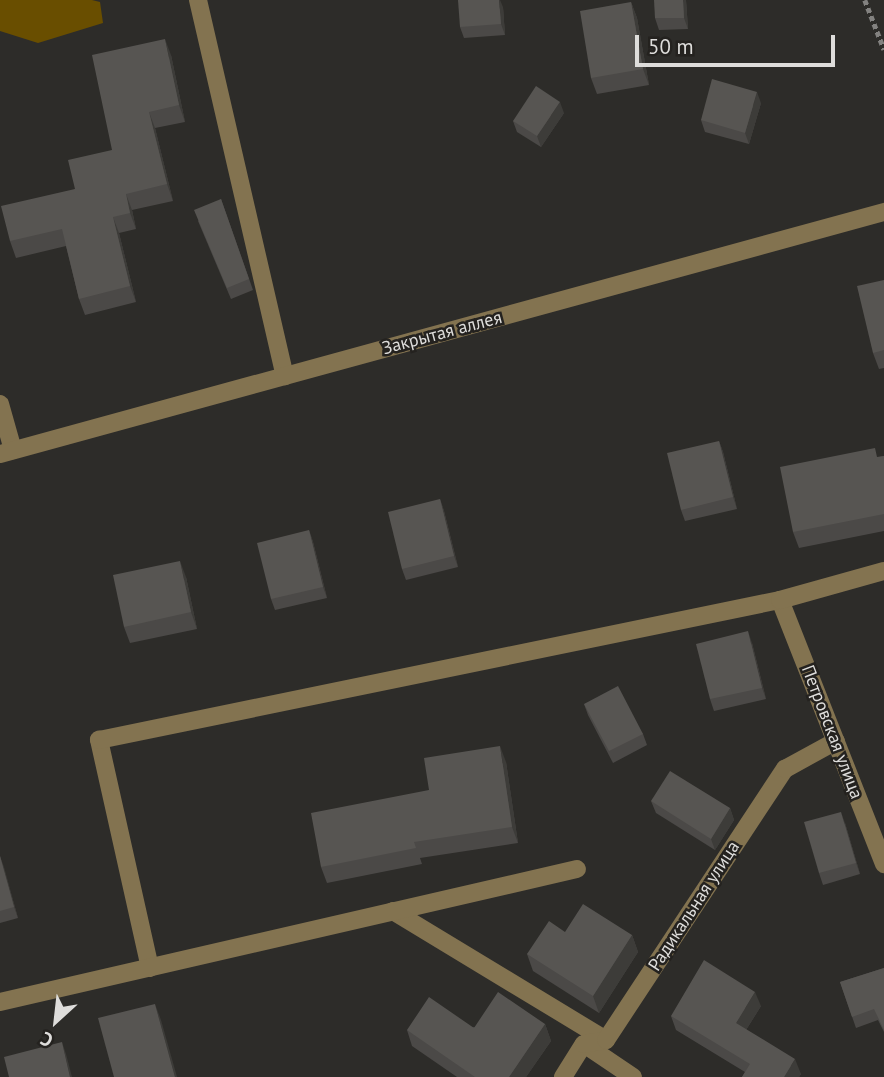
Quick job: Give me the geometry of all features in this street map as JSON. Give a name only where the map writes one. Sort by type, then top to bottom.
[{"type":"lane","points":[[198,0],[285,376]]},
{"type":"lane","name":"Закрытая аллея","points":[[6,452],[884,212]]},
{"type":"lane","points":[[0,404],[6,452]]},
{"type":"lane","points":[[150,968],[99,740],[780,600],[884,571]]},
{"type":"lane","name":"Петровская улица","points":[[780,600],[884,864]]},
{"type":"lane","name":"Радикальная улица","points":[[606,1040],[785,769],[836,741]]},
{"type":"lane","points":[[0,1003],[577,869]]},
{"type":"lane","points":[[393,911],[606,1040]]},
{"type":"lane","points":[[562,1077],[584,1044],[606,1040]]},
{"type":"lane","points":[[584,1044],[633,1077]]},
{"type":"path","points":[[865,0],[884,49]]},
{"type":"shaded area","points":[[0,0],[92,0],[100,2],[103,23],[38,43],[0,31]]},
{"type":"building","points":[[458,0],[499,0],[501,24],[460,27]]},
{"type":"building","points":[[654,0],[683,0],[684,18],[655,18]]},
{"type":"building","points":[[631,2],[643,69],[591,78],[580,11]]},
{"type":"building","points":[[165,39],[179,105],[149,112],[167,184],[126,194],[130,213],[113,217],[130,286],[79,299],[62,229],[10,241],[1,206],[75,189],[68,160],[112,150],[92,55]]},
{"type":"building","points":[[712,79],[757,92],[745,133],[701,120]]},
{"type":"building","points":[[536,86],[560,102],[537,136],[513,121]]},
{"type":"building","points":[[221,199],[249,279],[227,288],[194,210]]},
{"type":"building","points":[[884,280],[884,350],[873,353],[857,286]]},
{"type":"building","points":[[719,441],[733,497],[681,510],[667,453]]},
{"type":"building","points":[[875,448],[877,457],[884,456],[884,514],[793,532],[780,467]]},
{"type":"building","points":[[440,499],[454,556],[402,569],[388,512]]},
{"type":"building","points":[[309,530],[323,587],[271,599],[257,543]]},
{"type":"building","points":[[180,561],[191,612],[124,627],[113,575]]},
{"type":"building","points":[[748,631],[762,688],[710,699],[696,644]]},
{"type":"building","points":[[618,686],[643,734],[609,751],[584,704]]},
{"type":"building","points":[[500,746],[512,827],[414,842],[416,848],[321,867],[311,813],[429,790],[424,758]]},
{"type":"building","points":[[670,771],[730,808],[711,839],[651,801]]},
{"type":"building","points":[[841,812],[856,863],[819,873],[804,822]]},
{"type":"building","points":[[0,856],[14,907],[0,911]]},
{"type":"building","points":[[583,904],[632,935],[593,996],[527,954],[549,921],[565,932]]},
{"type":"building","points":[[704,960],[755,992],[736,1023],[795,1059],[784,1077],[742,1077],[750,1064],[671,1016]]},
{"type":"building","points":[[884,968],[884,1030],[874,1009],[852,1017],[840,982]]},
{"type":"building","points":[[498,992],[545,1024],[509,1077],[475,1077],[407,1030],[429,997],[474,1028]]},
{"type":"building","points":[[155,1004],[175,1077],[114,1077],[98,1018]]},
{"type":"building","points":[[62,1042],[70,1077],[9,1077],[4,1057]]}]
